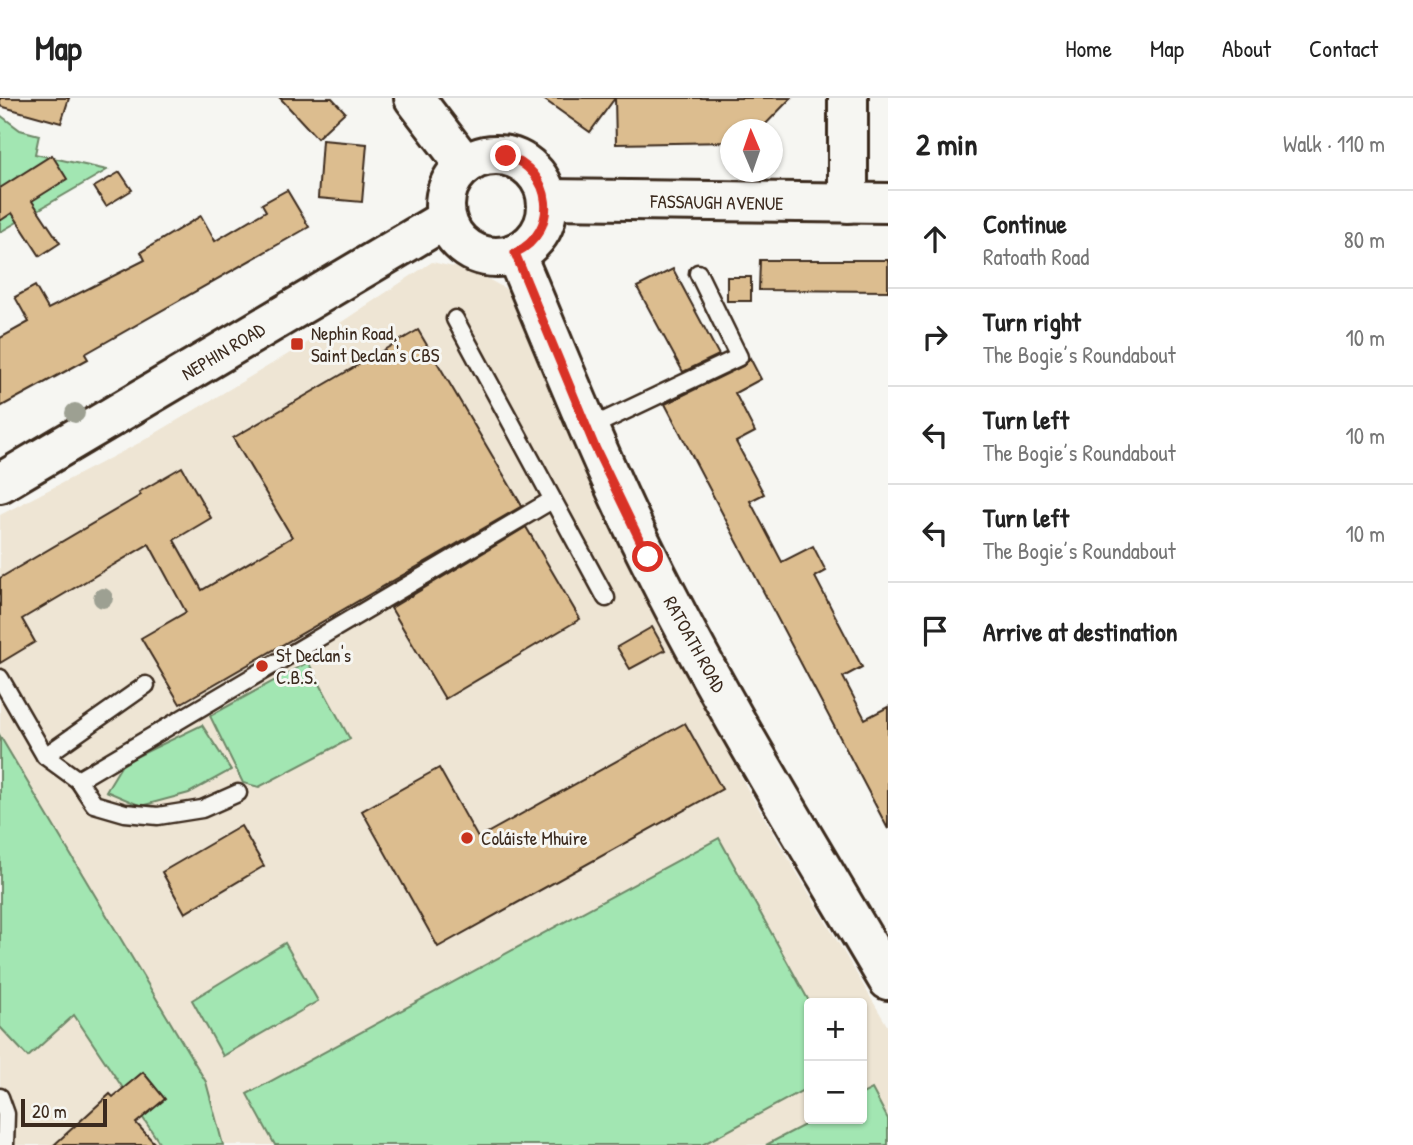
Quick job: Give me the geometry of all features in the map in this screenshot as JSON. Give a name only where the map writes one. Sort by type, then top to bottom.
[{"type":"main road","points":[[414,98],[465,165]]},
{"type":"main road","points":[[848,98],[848,203]]},
{"type":"main road","points":[[488,155],[515,158],[538,177],[547,199],[546,214],[539,233],[515,253],[495,257],[480,255],[454,236],[446,219],[444,200],[448,186],[465,165],[488,155]]},
{"type":"main road","name":"FASSAUGH AVENUE","points":[[547,199],[888,203]]},
{"type":"main road","name":"NEPHIN ROAD","points":[[0,483],[446,219]]},
{"type":"main road","name":"RATOATH ROAD","points":[[515,253],[587,428],[674,606],[888,981]]},
{"type":"lane","points":[[587,428],[739,357],[698,273]]},
{"type":"lane","points":[[454,319],[606,598]]},
{"type":"lane","points":[[78,780],[552,500]]},
{"type":"lane","points":[[0,678],[44,755],[78,780],[94,804],[125,813],[158,816],[202,809],[238,793]]},
{"type":"lane","points":[[44,755],[146,685]]},
{"type":"lane","points":[[0,1097],[6,1114],[5,1145]]},
{"type":"shaded area","points":[[432,262],[475,272],[508,290],[619,537],[747,788],[888,1027],[888,1145],[223,1145],[206,1082],[0,736],[0,515],[141,442],[337,325]]},
{"type":"shaded area","points":[[0,935],[74,1015],[161,1145],[0,1145]]},
{"type":"green space","points":[[0,115],[20,130],[39,135],[35,154],[107,170],[0,232]]},
{"type":"green space","points":[[308,662],[350,739],[259,787],[243,783],[210,716]]},
{"type":"green space","points":[[202,725],[231,770],[189,793],[141,806],[106,791],[123,763]]},
{"type":"green space","points":[[0,736],[206,1082],[223,1145],[161,1145],[74,1015],[28,1057],[0,1027]]},
{"type":"green space","points":[[719,838],[807,998],[804,998],[804,1090],[702,1145],[275,1145],[247,1094]]},
{"type":"green space","points":[[285,943],[318,1001],[223,1056],[192,1000]]},
{"type":"green space","points":[[872,1089],[888,1119],[888,1145],[766,1145],[806,1124],[867,1124],[867,1092]]},
{"type":"building","points":[[0,98],[69,98],[61,123],[0,106]]},
{"type":"building","points":[[280,98],[332,98],[345,112],[317,138]]},
{"type":"building","points":[[542,98],[615,98],[590,132]]},
{"type":"building","points":[[615,98],[791,98],[771,119],[720,119],[720,142],[616,144]]},
{"type":"building","points":[[322,140],[367,144],[362,202],[318,198]]},
{"type":"building","points":[[52,155],[67,179],[32,201],[60,243],[40,256],[12,213],[0,221],[0,188]]},
{"type":"building","points":[[120,172],[132,190],[106,206],[94,187]]},
{"type":"building","points":[[287,190],[309,227],[85,354],[88,359],[0,407],[0,338],[29,322],[15,297],[35,286],[48,309],[145,260],[141,252],[201,216],[215,241],[266,211],[262,204]]},
{"type":"building","points":[[760,260],[888,260],[888,291],[759,290]]},
{"type":"building","points":[[673,269],[719,355],[683,372],[637,287]]},
{"type":"building","points":[[727,277],[751,277],[751,301],[727,301]]},
{"type":"building","points":[[418,330],[522,506],[180,704],[141,638],[186,612],[149,544],[22,619],[35,642],[0,663],[0,578],[141,495],[139,492],[182,467],[211,518],[174,540],[202,590],[292,537],[233,438]]},
{"type":"building","points":[[750,358],[761,379],[735,393],[755,432],[736,442],[764,494],[750,501],[782,562],[813,546],[826,571],[815,577],[862,667],[843,677],[865,719],[888,707],[888,829],[665,404],[743,366]]},
{"type":"building","points":[[526,527],[580,619],[445,699],[391,608]]},
{"type":"building","points":[[652,627],[665,650],[630,669],[617,647]]},
{"type":"building","points":[[685,723],[722,789],[438,947],[362,811],[439,768],[478,838]]},
{"type":"building","points":[[241,826],[264,866],[185,913],[162,872]]},
{"type":"building","points":[[143,1072],[165,1099],[136,1123],[156,1145],[54,1145],[110,1094],[113,1097]]},
{"type":"place","name":"Nephin Road, Saint Declan's CBS","points":[[297,344]]},
{"type":"place","name":"St Declan's C.B.S.","points":[[262,666]]},
{"type":"place","name":"Coláiste Mhuire","points":[[467,838]]},
{"type":"route","points":[[506,156],[524,163],[538,177],[543,187],[547,199],[544,224],[533,241],[515,253],[594,445],[648,557]]}]
